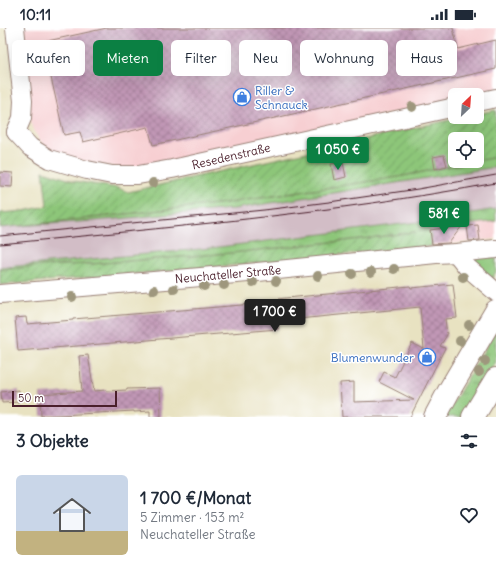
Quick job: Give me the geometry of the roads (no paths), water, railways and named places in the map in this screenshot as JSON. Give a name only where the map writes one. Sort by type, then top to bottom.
[{"type":"main road","points":[[435,417],[496,311]]},
{"type":"main road","points":[[473,417],[496,379]]},
{"type":"street","points":[[8,133],[22,118],[23,101],[15,28]]},
{"type":"street","points":[[484,101],[496,98]]},
{"type":"street","name":"Resedenstraße","points":[[8,133],[49,159],[100,173],[112,175],[138,175],[172,170],[448,109]]},
{"type":"street","name":"Neuchateller Straße","points":[[0,294],[248,273],[496,249]]},
{"type":"street","points":[[456,253],[467,267],[496,292]]},
{"type":"tram line","points":[[0,236],[264,210],[418,189],[496,175]]},
{"type":"tram line","points":[[0,244],[249,219],[373,203],[496,183]]},
{"type":"place","name":"Riller & Schnauck","points":[[242,97]]},
{"type":"place","name":"Blumenwunder","points":[[427,357]]}]
